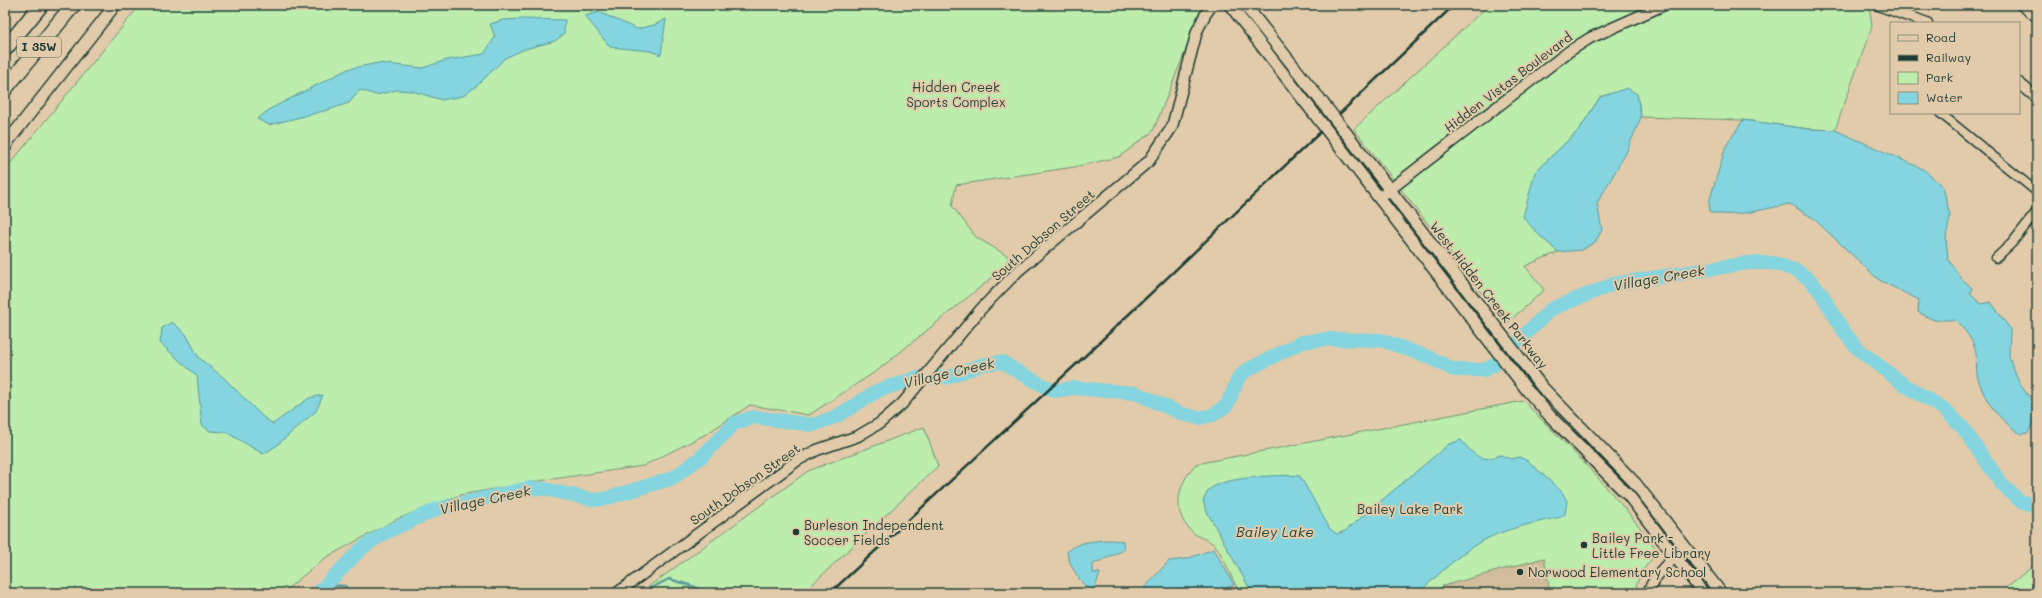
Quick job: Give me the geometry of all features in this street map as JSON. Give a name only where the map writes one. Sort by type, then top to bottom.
[{"type":"highway","name":"I 35W","points":[[5,49],[41,5]]},
{"type":"highway","name":"I 35W","points":[[5,89],[73,5]]},
{"type":"main road","points":[[5,144],[116,5]]},
{"type":"main road","points":[[1230,5],[1527,390],[1574,441],[1629,496],[1703,593]]},
{"type":"main road","name":"West Hidden Creek Parkway","points":[[1245,5],[1390,189],[1542,387],[1635,483],[1721,593]]},
{"type":"street","name":"South Dobson Street","points":[[617,593],[798,460],[817,450],[858,436],[880,423],[902,404],[981,309],[1018,271],[1149,161],[1172,127],[1197,31],[1212,5]]},
{"type":"street","name":"Hidden Vistas Boulevard","points":[[1379,198],[1568,52],[1590,38],[1664,5]]},
{"type":"street","points":[[1878,5],[1923,22]]},
{"type":"street","points":[[2020,5],[2037,18]]},
{"type":"street","points":[[2020,84],[2037,98]]},
{"type":"street","points":[[1941,114],[2037,192]]},
{"type":"street","points":[[1996,258],[2012,243],[2037,211]]},
{"type":"street","points":[[1648,593],[1655,577],[1675,556],[1686,548]]},
{"type":"shaded area","name":"Norwood Elementary School","points":[[1544,558],[1550,593],[1435,593],[1443,586]]},
{"type":"green space","name":"Hidden Creek Sports Complex","points":[[140,5],[1204,5],[1153,131],[1119,157],[1074,167],[956,185],[952,206],[976,237],[1009,257],[1004,268],[878,370],[809,415],[750,405],[706,434],[643,466],[539,481],[460,495],[397,519],[325,558],[282,593],[5,593],[5,170]]},
{"type":"green space","points":[[1489,5],[1869,5],[1872,26],[1835,130],[1809,129],[1743,120],[1641,117],[1637,94],[1600,97],[1579,130],[1535,172],[1538,234],[1558,252],[1525,266],[1544,290],[1506,324],[1354,129]]},
{"type":"green space","name":"Bailey Lake Park","points":[[1523,401],[1577,455],[1611,492],[1658,552],[1640,576],[1636,587],[1636,593],[1550,593],[1544,558],[1443,586],[1435,593],[1240,593],[1217,548],[1214,544],[1199,537],[1187,526],[1179,509],[1179,499],[1184,481],[1196,464]]},
{"type":"green space","name":"Burleson Independent Soccer Fields","points":[[924,427],[938,466],[803,593],[640,593],[808,471]]},
{"type":"green space","points":[[2037,563],[2037,593],[1999,593]]},
{"type":"water","points":[[599,12],[637,29],[654,25],[666,19],[661,55],[650,51],[610,47],[585,16]]},
{"type":"water","points":[[503,20],[565,20],[564,34],[555,41],[525,49],[505,58],[478,85],[463,96],[442,100],[412,91],[397,90],[376,95],[360,90],[349,103],[328,110],[269,125],[257,119],[270,109],[348,69],[378,63],[422,68],[447,60],[484,54],[495,37],[490,24]]},
{"type":"water","points":[[1627,88],[1637,94],[1641,117],[1626,153],[1597,203],[1602,230],[1595,242],[1582,250],[1558,252],[1538,234],[1523,217],[1535,172],[1579,130],[1600,97]]},
{"type":"water","points":[[1743,120],[1809,129],[1835,130],[1923,169],[1943,187],[1950,216],[1946,238],[1948,259],[1961,278],[1973,289],[1970,294],[1981,304],[1991,302],[2010,329],[2009,357],[2019,383],[2032,401],[2036,415],[2028,433],[2021,434],[2013,429],[1999,416],[1988,401],[1979,383],[1975,347],[1968,334],[1955,320],[1934,320],[1918,312],[1919,300],[1879,280],[1813,218],[1790,204],[1739,214],[1719,214],[1710,212],[1709,202],[1726,146]]},
{"type":"water","points":[[172,322],[186,334],[199,358],[224,378],[263,417],[273,424],[309,398],[323,395],[316,411],[276,446],[263,454],[226,432],[210,431],[202,425],[197,376],[160,343],[162,328]]},
{"type":"water","name":"Bailey Lake","points":[[1461,440],[1474,454],[1483,458],[1501,455],[1511,459],[1519,457],[1528,461],[1562,492],[1567,501],[1565,514],[1561,517],[1511,529],[1491,536],[1473,546],[1457,558],[1418,593],[1252,593],[1206,510],[1203,501],[1209,490],[1225,482],[1252,477],[1300,476],[1330,529],[1337,534],[1345,531],[1449,444]]},
{"type":"water","points":[[1093,541],[1123,541],[1124,550],[1093,564],[1093,573],[1100,573],[1095,588],[1090,591],[1082,583],[1076,573],[1067,552],[1071,548],[1081,544]]},
{"type":"water","points":[[1214,549],[1234,585],[1214,593],[1144,593],[1145,587],[1169,561],[1186,559]]},
{"type":"waterway","name":"Village Creek","points":[[318,593],[360,550],[372,541],[385,533],[437,509],[529,488],[545,489],[594,500],[604,499],[673,478],[700,458],[735,423],[754,417],[813,425],[837,416],[879,390],[917,378],[948,377],[984,364],[1003,362],[1018,372],[1054,391],[1073,388],[1136,393],[1182,414],[1199,418],[1213,415],[1227,405],[1239,377],[1247,370],[1302,342],[1327,339],[1381,340],[1431,358],[1454,370],[1484,370],[1494,365],[1551,309],[1614,284],[1748,263],[1774,263],[1797,271],[1810,280],[1821,293],[1844,332],[1858,349],[1903,384],[1944,409],[1963,428],[2003,486],[2020,501],[2037,506]]},
{"type":"waterway","points":[[641,593],[669,579],[695,587],[704,593]]},
{"type":"waterway","points":[[326,585],[345,586],[351,593]]},
{"type":"railway","points":[[830,593],[1085,356],[1454,5]]},
{"type":"place","name":"Burleson Independent Soccer Fields","points":[[796,532]]},
{"type":"place","name":"Bailey Park - Little Free Library","points":[[1584,545]]},
{"type":"place","name":"Norwood Elementary School","points":[[1520,572]]}]
